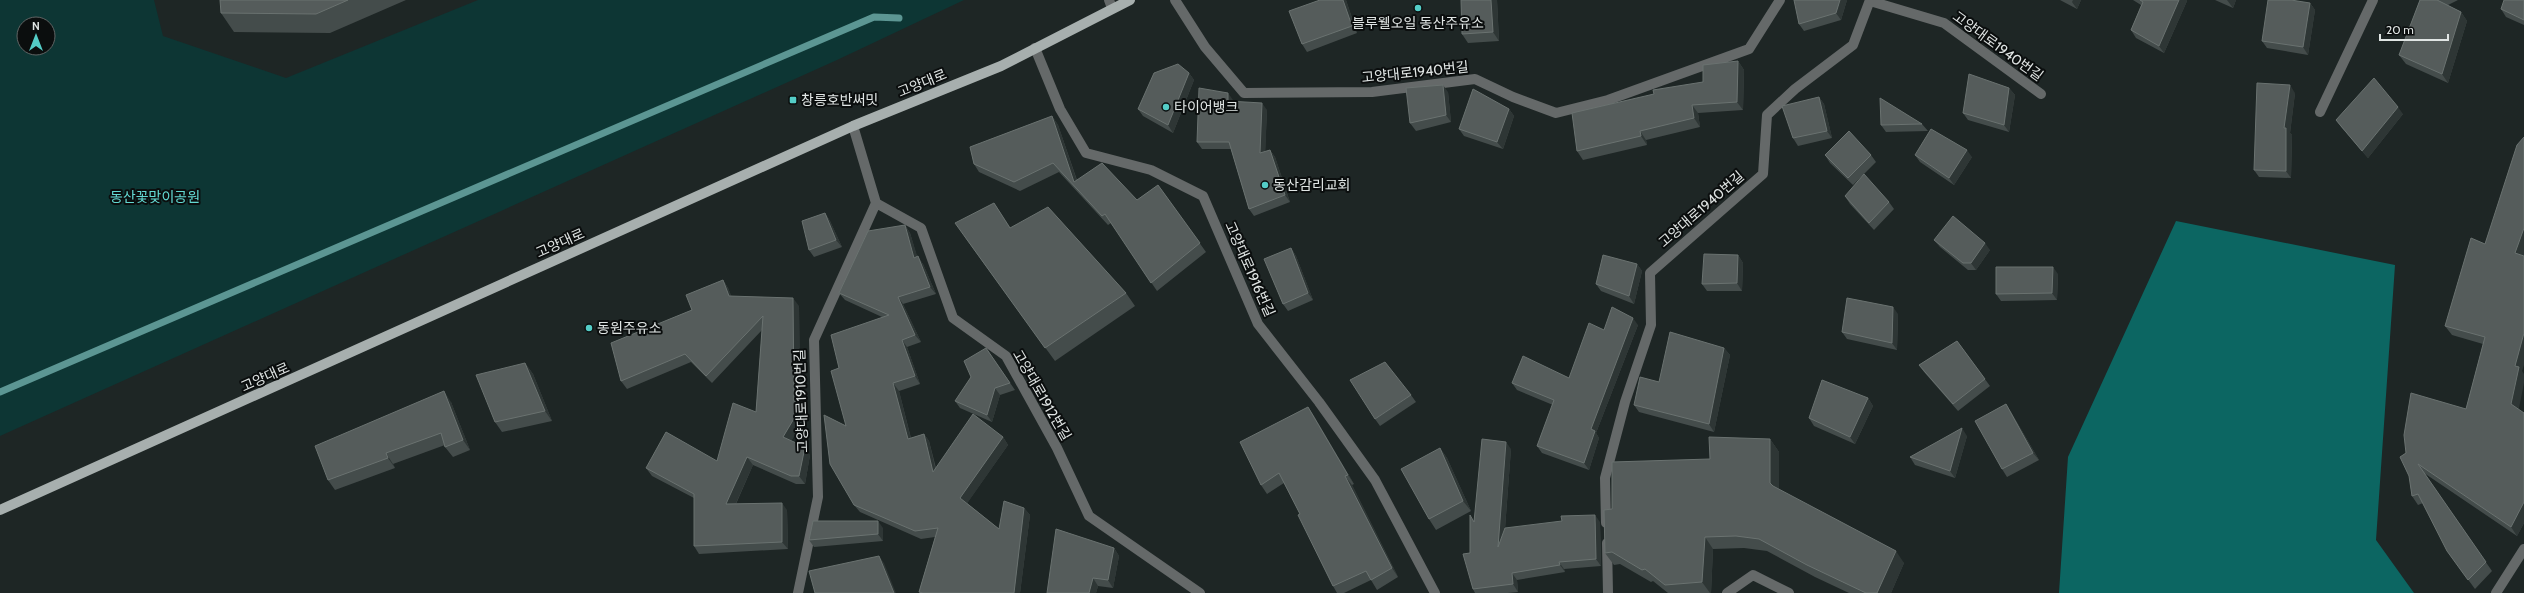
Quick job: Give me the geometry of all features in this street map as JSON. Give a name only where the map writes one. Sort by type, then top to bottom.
[{"type":"main road","name":"고양대로","points":[[0,510],[853,126],[1001,66],[1110,4],[1130,0]]},
{"type":"street","name":"고양대로1940번길","points":[[1175,0],[1205,47],[1244,93],[1372,92],[1475,79],[1513,97],[1556,113],[1608,100],[1749,49],[1780,0]]},
{"type":"street","name":"고양대로1940번길","points":[[1608,593],[1605,478],[1625,402],[1651,325],[1650,273],[1763,174],[1767,115],[1795,89],[1853,45],[1870,0],[1944,23],[2041,94]]},
{"type":"street","points":[[2320,112],[2373,0]]},
{"type":"street","name":"고양대로1916번길","points":[[1035,48],[1060,109],[1086,153],[1151,170],[1203,196],[1258,324],[1319,402],[1375,480],[1435,593]]},
{"type":"street","points":[[853,126],[876,202]]},
{"type":"street","name":"고양대로1910번길","points":[[798,593],[818,497],[814,340],[876,202]]},
{"type":"street","name":"고양대로1912번길","points":[[876,202],[922,228],[953,318],[1006,356],[1057,448],[1089,516],[1200,593]]},
{"type":"street","points":[[2496,593],[2524,550]]},
{"type":"street","points":[[1727,593],[1753,575],[1789,593]]},
{"type":"green space","name":"동산꽃맞이공원","points":[[0,0],[154,0],[163,36],[286,78],[478,0],[964,0],[837,60],[0,436]]},
{"type":"shaded area","points":[[2176,221],[2395,265],[2376,540],[2414,593],[2059,593],[2068,457]]},
{"type":"building","points":[[220,0],[348,0],[316,14],[221,13]]},
{"type":"building","points":[[1320,0],[1343,0],[1352,26],[1302,44],[1289,11]]},
{"type":"building","points":[[1461,0],[1491,0],[1493,32],[1462,34]]},
{"type":"building","points":[[1794,0],[1840,0],[1836,13],[1799,24]]},
{"type":"building","points":[[2140,0],[2179,0],[2159,46],[2131,30],[2143,2]]},
{"type":"building","points":[[2268,0],[2291,0],[2310,3],[2303,47],[2262,41]]},
{"type":"building","points":[[2420,0],[2437,0],[2461,12],[2442,74],[2399,55]]},
{"type":"building","points":[[2504,0],[2524,0],[2524,20],[2501,9]]},
{"type":"building","points":[[1738,61],[1737,102],[1692,105],[1694,118],[1640,131],[1641,136],[1577,151],[1572,113],[1654,94],[1653,90],[1703,82],[1703,65]]},
{"type":"building","points":[[1178,64],[1189,73],[1168,125],[1138,109],[1154,73]]},
{"type":"building","points":[[1969,74],[2009,88],[2004,125],[1963,113]]},
{"type":"building","points":[[2374,78],[2398,107],[2362,151],[2336,120]]},
{"type":"building","points":[[2257,83],[2290,85],[2284,128],[2286,128],[2286,171],[2254,170]]},
{"type":"building","points":[[1443,85],[1446,115],[1410,123],[1406,88]]},
{"type":"building","points":[[1199,88],[1228,93],[1228,101],[1262,103],[1260,153],[1270,150],[1285,195],[1249,209],[1229,142],[1197,142]]},
{"type":"building","points":[[1473,89],[1509,109],[1497,142],[1459,129]]},
{"type":"building","points":[[1819,97],[1827,131],[1793,138],[1782,106]]},
{"type":"building","points":[[1880,98],[1922,124],[1881,125]]},
{"type":"building","points":[[1052,116],[1074,182],[1102,163],[1137,200],[1158,185],[1200,243],[1151,283],[1105,214],[1102,216],[1053,163],[1014,182],[974,164],[970,147]]},
{"type":"building","points":[[1931,129],[1967,150],[1949,178],[1915,155]]},
{"type":"building","points":[[1849,131],[1871,155],[1848,178],[1825,155]]},
{"type":"building","points":[[2524,137],[2524,228],[2515,253],[2524,256],[2524,333],[2515,366],[2519,367],[2511,404],[2524,413],[2524,502],[2511,527],[2418,464],[2486,562],[2468,580],[2447,551],[2418,494],[2412,496],[2409,476],[2400,457],[2406,453],[2404,435],[2411,393],[2466,409],[2485,337],[2445,326],[2471,238],[2485,244],[2517,145]]},
{"type":"building","points":[[1864,174],[1889,202],[1869,223],[1845,196]]},
{"type":"building","points":[[994,203],[1010,228],[1048,207],[1126,293],[1045,348],[955,223]]},
{"type":"building","points":[[825,213],[836,240],[809,250],[802,221]]},
{"type":"building","points":[[1953,216],[1985,243],[1971,263],[1963,263],[1934,240]]},
{"type":"building","points":[[905,225],[914,258],[918,256],[930,287],[898,297],[915,335],[902,340],[915,376],[893,383],[908,439],[924,434],[933,472],[973,414],[1003,437],[960,498],[999,529],[1004,501],[1024,508],[1014,593],[919,592],[938,528],[915,531],[854,505],[830,464],[824,415],[846,426],[831,371],[839,368],[831,335],[889,315],[839,293],[868,231]]},
{"type":"building","points":[[1291,248],[1308,293],[1283,304],[1264,259]]},
{"type":"building","points":[[1704,254],[1738,255],[1737,283],[1702,284]]},
{"type":"building","points":[[1603,255],[1637,264],[1629,296],[1596,284]]},
{"type":"building","points":[[1996,267],[2053,267],[2052,293],[1996,294]]},
{"type":"building","points":[[723,280],[729,296],[793,298],[794,401],[802,405],[783,437],[805,447],[799,476],[791,476],[747,457],[726,504],[782,503],[782,542],[694,546],[694,494],[646,468],[666,432],[717,461],[733,403],[756,412],[763,316],[706,376],[685,354],[621,381],[611,343],[692,310],[686,295]]},
{"type":"building","points":[[1847,298],[1893,307],[1892,343],[1842,332]]},
{"type":"building","points":[[1612,307],[1633,318],[1591,429],[1595,431],[1584,463],[1537,446],[1554,400],[1512,383],[1523,356],[1569,378],[1589,323],[1604,330]]},
{"type":"building","points":[[1670,332],[1724,348],[1709,424],[1634,405],[1640,377],[1659,382]]},
{"type":"building","points":[[1957,341],[1985,379],[1953,404],[1919,365]]},
{"type":"building","points":[[986,348],[1010,383],[995,388],[987,415],[955,401],[971,377],[964,361]]},
{"type":"building","points":[[1385,362],[1411,395],[1375,419],[1350,380]]},
{"type":"building","points":[[525,363],[545,411],[495,422],[476,375]]},
{"type":"building","points":[[1822,380],[1868,398],[1850,437],[1809,418]]},
{"type":"building","points":[[444,391],[463,440],[445,447],[441,433],[386,453],[388,458],[328,480],[315,446]]},
{"type":"building","points":[[2006,404],[2033,453],[2002,469],[1975,421]]},
{"type":"building","points":[[1308,407],[1348,475],[1345,476],[1392,568],[1371,580],[1366,571],[1333,586],[1298,515],[1300,514],[1279,473],[1261,485],[1240,442]]},
{"type":"building","points":[[1962,428],[1950,471],[1910,457]]},
{"type":"building","points":[[1709,437],[1770,439],[1770,483],[1773,486],[1896,551],[1877,593],[1866,593],[1807,565],[1759,539],[1736,536],[1705,537],[1702,582],[1665,585],[1645,569],[1642,570],[1612,552],[1605,553],[1604,510],[1612,509],[1612,462],[1710,459]]},
{"type":"building","points":[[1482,439],[1506,442],[1498,547],[1505,528],[1562,521],[1561,516],[1595,515],[1596,559],[1559,562],[1560,565],[1512,573],[1513,584],[1473,589],[1463,554],[1470,553],[1470,515],[1474,522]]},
{"type":"building","points":[[1440,448],[1463,501],[1429,519],[1401,469]]},
{"type":"building","points":[[813,521],[878,521],[878,534],[809,540]]},
{"type":"building","points":[[1056,529],[1114,548],[1108,580],[1093,578],[1089,593],[1047,593]]},
{"type":"building","points":[[879,556],[894,593],[815,593],[809,571]]},
{"type":"waterway","points":[[0,392],[874,17],[899,18]]},
{"type":"place","name":"블루웰오일 동산주유소","points":[[1418,8]]},
{"type":"place","name":"창릉호반써밋","points":[[793,100]]},
{"type":"place","name":"타이어뱅크","points":[[1166,107]]},
{"type":"place","name":"동산감리교회","points":[[1265,185]]},
{"type":"place","name":"동원주유소","points":[[589,328]]}]
